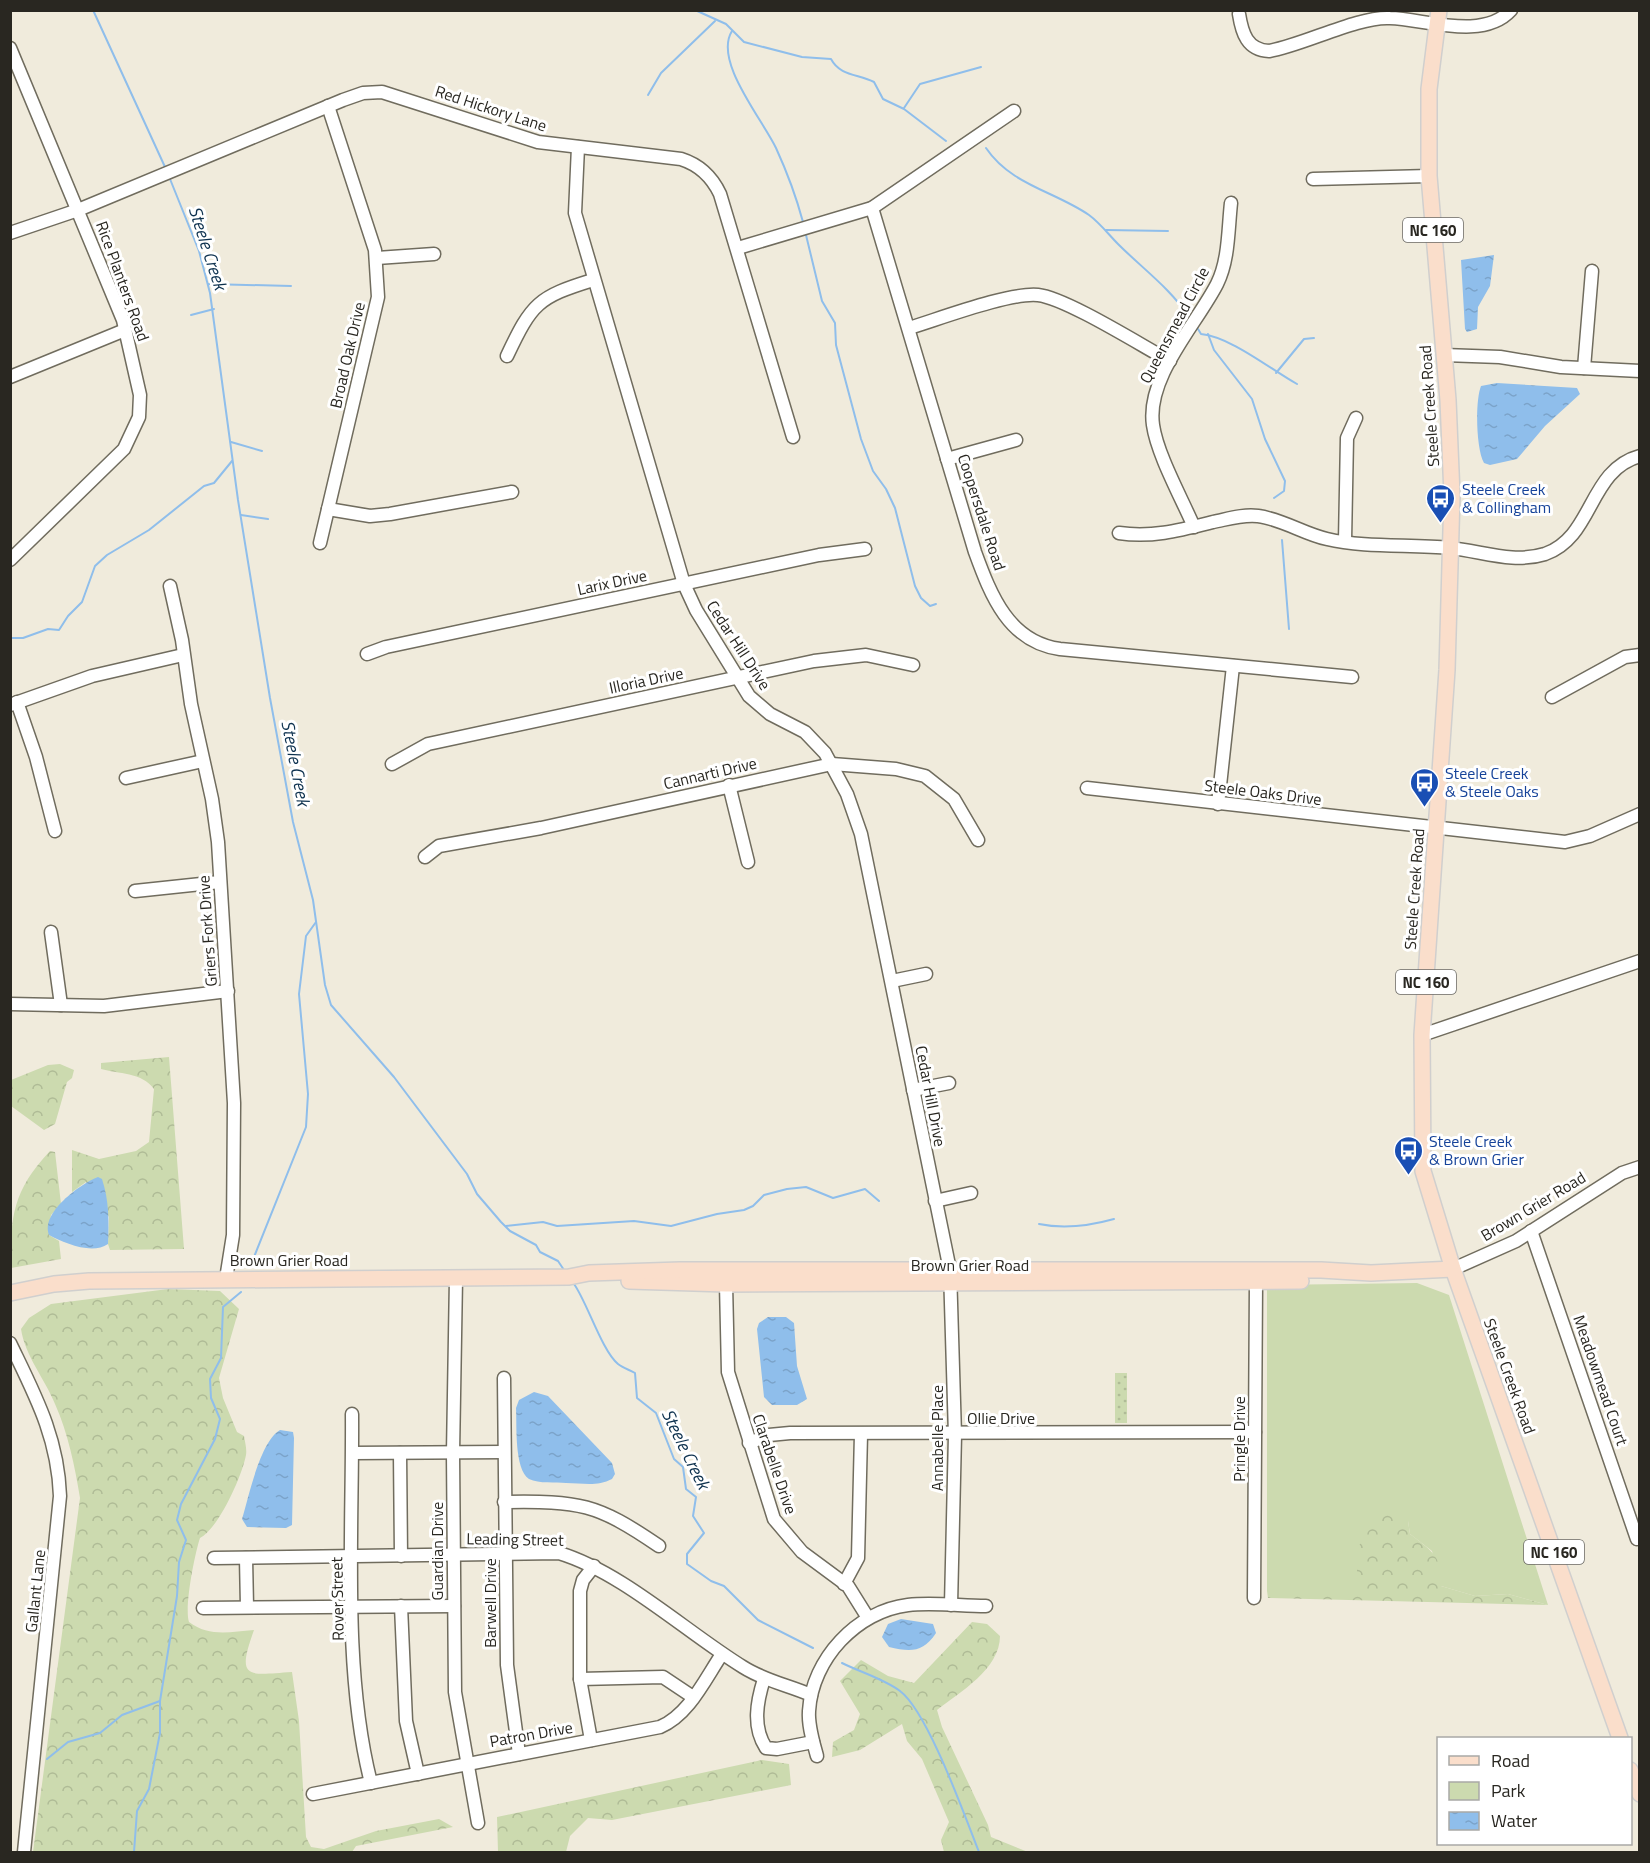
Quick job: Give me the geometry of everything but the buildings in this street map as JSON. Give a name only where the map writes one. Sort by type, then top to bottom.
[{"type":"main road","name":"Steele Creek Road","points":[[1437,17],[1429,89],[1429,176],[1451,451],[1451,548],[1422,1035],[1423,1171],[1452,1269],[1620,1737]]},
{"type":"main road","name":"Brown Grier Road","points":[[569,1277],[589,1273],[660,1270],[847,1270],[950,1277],[1256,1282],[1328,1280],[1371,1274],[1452,1269]]},
{"type":"main road","points":[[726,1284],[732,1278],[825,1276],[847,1270]]},
{"type":"main road","name":"Brown Grier Road","points":[[10,1293],[54,1284],[89,1281],[226,1279],[569,1277],[726,1284],[1321,1270],[1371,1274]]},
{"type":"main road","points":[[1634,1771],[1640,1794]]},
{"type":"street","points":[[1239,14],[1245,38],[1263,50],[1274,50],[1377,18],[1437,17],[1472,27],[1506,15],[1511,10]]},
{"type":"street","name":"Rice Planters Road","points":[[10,48],[14,68],[78,210],[125,330],[140,395],[139,417],[129,441],[117,458],[10,560]]},
{"type":"street","name":"Red Hickory Lane","points":[[10,233],[78,210],[363,93],[382,92],[538,142],[681,159],[702,169],[715,183],[720,194],[793,437]]},
{"type":"street","name":"Broad Oak Drive","points":[[320,543],[378,297],[377,258],[328,106]]},
{"type":"street","points":[[738,248],[872,208],[1014,111]]},
{"type":"street","name":"Cedar Hill Drive","points":[[578,147],[575,213],[684,584],[696,610],[738,678],[758,705],[805,732],[832,764],[847,794],[861,834],[950,1277]]},
{"type":"street","points":[[1313,179],[1429,176]]},
{"type":"street","name":"Queensmead Circle","points":[[1194,527],[1153,424],[1157,389],[1170,361],[1220,276],[1225,259],[1231,203]]},
{"type":"street","name":"Coopersdale Road","points":[[872,208],[985,579],[1004,615],[1019,634],[1038,645],[1060,650],[1352,677]]},
{"type":"street","points":[[377,258],[434,254]]},
{"type":"street","points":[[1584,368],[1592,271]]},
{"type":"street","points":[[507,356],[521,325],[537,304],[558,291],[594,280]]},
{"type":"street","points":[[909,328],[1017,297],[1039,295],[1061,302],[1170,361]]},
{"type":"street","points":[[10,377],[125,330]]},
{"type":"street","points":[[1444,355],[1510,358],[1561,367],[1640,371]]},
{"type":"street","points":[[1345,541],[1347,438],[1356,418]]},
{"type":"street","points":[[947,459],[1016,440]]},
{"type":"street","points":[[1119,533],[1158,535],[1237,516],[1261,516],[1312,535],[1345,541],[1451,548],[1519,558],[1555,550],[1582,523],[1598,490],[1612,470],[1640,456]]},
{"type":"street","points":[[328,509],[370,516],[512,492]]},
{"type":"street","name":"Larix Drive","points":[[367,654],[386,647],[819,555],[865,549]]},
{"type":"street","name":"Griers Fork Drive","points":[[170,586],[216,821],[234,1103],[232,1235],[226,1279]]},
{"type":"street","points":[[55,831],[36,757],[14,703],[114,670],[183,655]]},
{"type":"street","points":[[1552,697],[1625,657],[1640,655]]},
{"type":"street","name":"Illoria Drive","points":[[392,764],[428,744],[843,656],[880,656],[913,665]]},
{"type":"street","points":[[1218,804],[1233,666]]},
{"type":"street","points":[[126,778],[203,761]]},
{"type":"street","name":"Cannarti Drive","points":[[424,857],[439,846],[541,828],[832,764],[896,769],[926,776],[954,799],[978,840]]},
{"type":"street","points":[[729,785],[748,862]]},
{"type":"street","name":"Steele Oaks Drive","points":[[1087,788],[1565,842],[1590,836],[1640,814]]},
{"type":"street","points":[[135,891],[220,882]]},
{"type":"street","points":[[51,932],[61,1005]]},
{"type":"street","points":[[1422,1035],[1640,961]]},
{"type":"street","points":[[892,981],[926,974]]},
{"type":"street","points":[[10,1004],[104,1006],[228,991]]},
{"type":"street","points":[[914,1090],[949,1083]]},
{"type":"street","name":"Brown Grier Road","points":[[1452,1269],[1504,1247],[1622,1173],[1640,1167]]},
{"type":"street","points":[[935,1201],[971,1193]]},
{"type":"street","name":"Meadowmead Court","points":[[1531,1232],[1637,1539]]},
{"type":"street","name":"Annabelle Place","points":[[950,1277],[955,1435],[951,1605]]},
{"type":"street","name":"Guardian Drive","points":[[456,1278],[453,1453],[455,1692],[478,1823]]},
{"type":"street","name":"Pringle Drive","points":[[1254,1598],[1256,1282]]},
{"type":"street","name":"Clarabelle Drive","points":[[726,1284],[729,1372],[766,1499],[781,1529],[802,1552],[853,1592],[868,1618]]},
{"type":"street","name":"Gallant Lane","points":[[10,1343],[50,1428],[58,1463],[60,1496],[24,1852]]},
{"type":"street","name":"Barwell Drive","points":[[504,1378],[507,1665],[519,1754]]},
{"type":"street","name":"Rover Street","points":[[352,1414],[353,1606],[359,1729],[371,1783]]},
{"type":"street","name":"Ollie Drive","points":[[749,1443],[781,1433],[955,1435],[1255,1432]]},
{"type":"street","points":[[844,1584],[858,1558],[861,1434]]},
{"type":"street","points":[[353,1453],[504,1452]]},
{"type":"street","points":[[400,1453],[401,1556]]},
{"type":"street","points":[[504,1502],[557,1501],[594,1508],[609,1514],[659,1546]]},
{"type":"street","name":"Leading Street","points":[[214,1558],[353,1558],[559,1553],[594,1566],[722,1654],[764,1679],[812,1695]]},
{"type":"street","points":[[246,1558],[247,1607]]},
{"type":"street","points":[[591,1740],[580,1679],[580,1591],[583,1580],[594,1566]]},
{"type":"street","points":[[401,1606],[406,1721],[418,1774]]},
{"type":"street","points":[[203,1608],[454,1606]]},
{"type":"street","points":[[817,1756],[809,1720],[812,1695],[818,1675],[849,1630],[868,1618],[904,1606],[986,1606]]},
{"type":"street","name":"Patron Drive","points":[[313,1794],[660,1727],[672,1722],[693,1697],[722,1654]]},
{"type":"street","points":[[580,1679],[663,1677],[693,1697]]},
{"type":"street","points":[[764,1679],[756,1701],[760,1738],[766,1748],[777,1749],[813,1742]]},
{"type":"green space","points":[[169,1057],[184,1249],[110,1250],[108,1244],[109,1217],[86,1182],[72,1192],[72,1150],[99,1159],[136,1151],[149,1142],[154,1089],[143,1079],[101,1069],[101,1063]]},
{"type":"green space","points":[[60,1064],[74,1070],[72,1078],[67,1082],[55,1124],[44,1130],[11,1106],[11,1080],[48,1065]]},
{"type":"green space","points":[[50,1151],[55,1152],[61,1204],[51,1215],[49,1235],[59,1241],[61,1259],[11,1268],[11,1234],[16,1205],[28,1179]]},
{"type":"green space","points":[[1417,1283],[1449,1295],[1548,1605],[1508,1594],[1475,1596],[1441,1586],[1432,1551],[1410,1534],[1408,1521],[1357,1591],[1267,1591],[1267,1285]]},
{"type":"green space","points":[[168,1289],[220,1291],[239,1309],[219,1378],[223,1398],[237,1432],[244,1436],[246,1455],[235,1488],[222,1513],[215,1524],[200,1538],[189,1593],[189,1622],[212,1632],[254,1630],[246,1658],[249,1671],[265,1674],[292,1672],[299,1721],[306,1837],[311,1847],[324,1849],[376,1831],[439,1819],[453,1827],[356,1846],[352,1852],[33,1852],[80,1498],[60,1415],[31,1358],[21,1329],[29,1318],[51,1304]]},
{"type":"green space","points":[[1115,1373],[1127,1373],[1127,1423],[1115,1423]]},
{"type":"green space","points":[[1395,1508],[1408,1521],[1410,1534],[1430,1550],[1438,1561],[1441,1586],[1475,1596],[1508,1594],[1548,1605],[1268,1598],[1267,1591],[1357,1591],[1357,1549],[1379,1513]]},
{"type":"green space","points":[[972,1622],[987,1624],[1000,1636],[998,1648],[993,1659],[977,1679],[937,1710],[942,1727],[988,1825],[991,1837],[1028,1852],[944,1852],[941,1840],[949,1822],[922,1759],[907,1741],[902,1724],[860,1750],[832,1757],[833,1742],[854,1730],[860,1714],[840,1681],[861,1660],[888,1676],[914,1683]]},
{"type":"green space","points":[[762,1760],[789,1764],[791,1785],[612,1820],[588,1818],[570,1836],[566,1852],[498,1852],[497,1817]]},
{"type":"water","points":[[1494,255],[1490,286],[1478,307],[1477,329],[1467,332],[1461,260]]},
{"type":"water","points":[[1497,383],[1577,388],[1580,394],[1545,426],[1517,459],[1490,465],[1484,463],[1479,447],[1478,402],[1481,386]]},
{"type":"water","points":[[98,1177],[102,1179],[107,1203],[108,1244],[86,1248],[49,1235],[50,1218],[63,1200],[81,1186]]},
{"type":"water","points":[[768,1317],[786,1317],[794,1323],[797,1366],[807,1399],[797,1405],[772,1405],[764,1397],[757,1329],[759,1323]]},
{"type":"water","points":[[534,1392],[548,1396],[612,1463],[615,1474],[612,1479],[595,1484],[547,1482],[533,1481],[524,1474],[517,1446],[516,1408],[519,1400]]},
{"type":"water","points":[[280,1430],[293,1432],[294,1438],[292,1525],[286,1528],[247,1527],[242,1519],[256,1470],[273,1436]]},
{"type":"water","points":[[901,1619],[933,1624],[936,1633],[921,1648],[903,1650],[889,1647],[882,1637],[888,1624]]},
{"type":"waterway","name":"Steele Creek","points":[[93,10],[165,167]]},
{"type":"waterway","points":[[695,10],[726,24],[744,42],[802,57],[831,59],[844,72],[874,82],[883,99],[904,109],[946,141]]},
{"type":"waterway","points":[[648,95],[661,73],[715,21]]},
{"type":"waterway","points":[[732,31],[728,43],[729,58],[734,74],[776,148],[803,222]]},
{"type":"waterway","points":[[904,108],[920,84],[981,67]]},
{"type":"waterway","points":[[986,148],[996,161],[1020,179],[1093,218],[1165,288],[1189,317]]},
{"type":"waterway","name":"Steele Creek","points":[[170,179],[199,251],[210,293],[238,500],[270,698],[293,822],[313,900],[325,985],[331,1005],[394,1077],[467,1174],[477,1194],[501,1222],[510,1231],[536,1245],[540,1252],[558,1261],[564,1270]]},
{"type":"waterway","points":[[1106,230],[1168,231]]},
{"type":"waterway","points":[[806,235],[822,301],[835,323],[836,345],[861,439],[873,471],[886,489],[895,508],[915,586],[921,598],[930,606],[936,604]]},
{"type":"waterway","points":[[208,284],[291,286]]},
{"type":"waterway","points":[[191,315],[214,309]]},
{"type":"waterway","points":[[1198,329],[1201,334],[1213,336],[1237,347],[1297,384]]},
{"type":"waterway","points":[[1208,334],[1214,350],[1252,399],[1265,439],[1285,481],[1284,491],[1274,498]]},
{"type":"waterway","points":[[1276,373],[1304,339],[1314,338]]},
{"type":"waterway","points":[[231,442],[262,451]]},
{"type":"waterway","points":[[10,638],[23,638],[48,629],[59,630],[68,616],[82,602],[95,566],[107,555],[149,530],[204,486],[214,483],[232,461]]},
{"type":"waterway","points":[[241,515],[268,519]]},
{"type":"waterway","points":[[1282,540],[1289,629]]},
{"type":"waterway","points":[[250,1267],[306,1127],[308,1094],[299,994],[306,936],[316,922]]},
{"type":"waterway","points":[[506,1226],[543,1222],[557,1226],[634,1221],[671,1226],[717,1214],[744,1210],[753,1206],[764,1195],[806,1187],[833,1198],[865,1189],[879,1201]]},
{"type":"waterway","points":[[1039,1224],[1076,1226],[1114,1219]]},
{"type":"waterway","name":"Steele Creek","points":[[574,1284],[612,1358],[635,1373],[637,1398],[656,1413],[674,1459],[683,1467],[686,1489],[696,1497],[693,1516],[704,1533],[687,1554],[687,1564],[711,1581],[724,1586],[758,1620],[813,1648]]},
{"type":"waterway","points":[[134,1852],[137,1811],[149,1789],[160,1733],[160,1701],[177,1596],[179,1562],[186,1540],[177,1520],[181,1504],[215,1439],[220,1419],[211,1398],[210,1379],[221,1358],[223,1307],[241,1292]]},
{"type":"waterway","name":"Steele Creek","points":[[842,1663],[894,1687],[911,1703],[945,1766],[979,1852]]},
{"type":"waterway","points":[[47,1759],[68,1742],[100,1733],[122,1715],[160,1701]]},
{"type":"place","name":"Steele Creek & Collingham","points":[[1441,524]]},
{"type":"place","name":"Steele Creek & Steele Oaks","points":[[1424,808]]},
{"type":"place","name":"Steele Creek & Brown Grier","points":[[1408,1176]]}]
